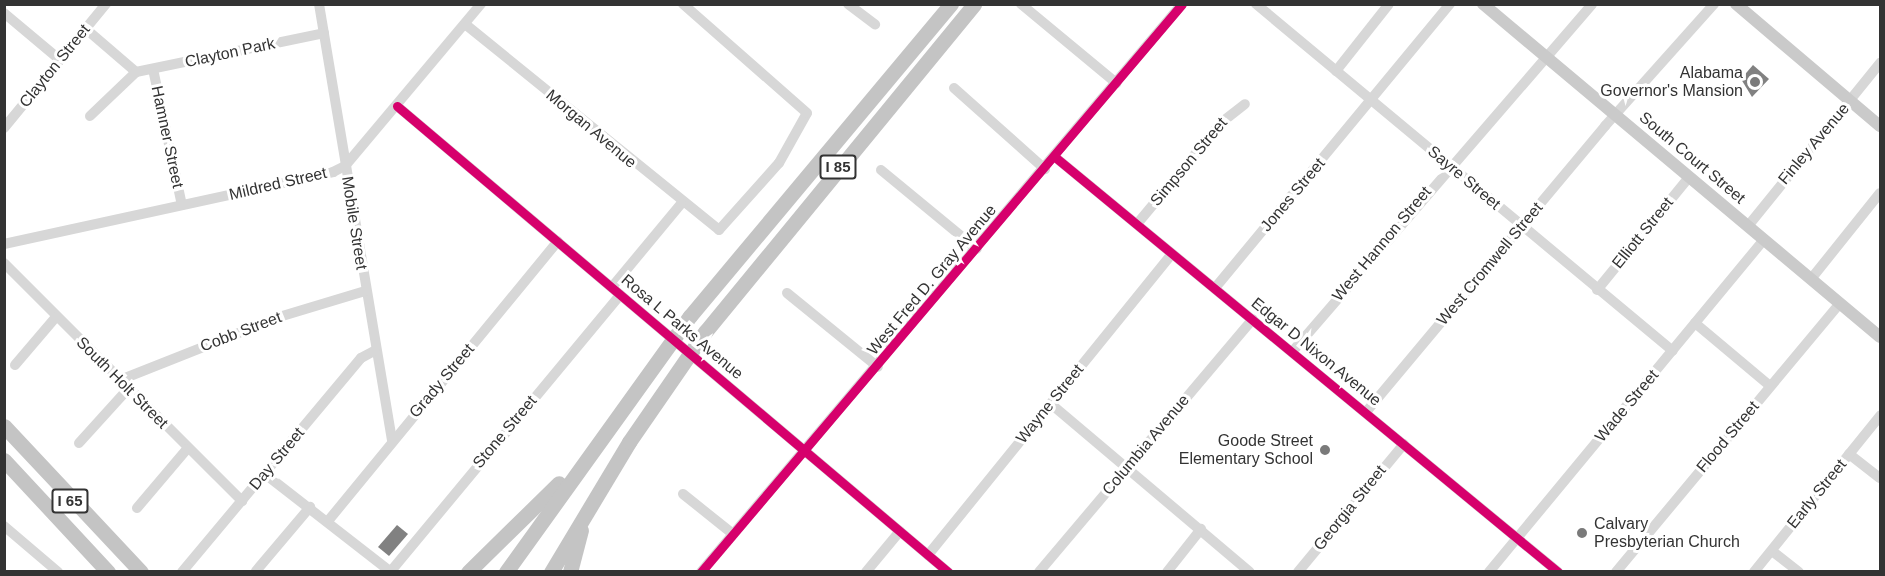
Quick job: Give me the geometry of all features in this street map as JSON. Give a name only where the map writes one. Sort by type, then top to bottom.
[{"type":"highway","name":"I 85","points":[[506,572],[690,316],[951,4]]},
{"type":"highway","name":"I 85","points":[[551,572],[586,510],[705,332],[974,4]]},
{"type":"highway","name":"I 65","points":[[4,426],[141,572]]},
{"type":"highway","points":[[468,572],[521,524],[604,434]]},
{"type":"highway","name":"I 65","points":[[4,460],[108,572]]},
{"type":"highway","points":[[570,572],[586,510]]},
{"type":"main road","name":"South Court Street","points":[[1483,4],[1880,335]]},
{"type":"main road","points":[[1736,4],[1881,126]]},
{"type":"street","name":"Clayton Street","points":[[4,128],[106,4]]},
{"type":"street","name":"Mobile Street","points":[[319,4],[374,351],[392,442]]},
{"type":"street","name":"Mildred Street","points":[[4,244],[345,166],[481,4]]},
{"type":"street","name":"Morgan Avenue","points":[[465,24],[681,204],[719,230],[779,163],[807,110],[683,4]]},
{"type":"street","points":[[848,4],[875,24]]},
{"type":"street","points":[[1021,4],[1116,83]]},
{"type":"street","name":"West Fred D. Gray Avenue","points":[[701,572],[878,367],[1182,4]]},
{"type":"street","name":"Sayre Street","points":[[1256,4],[1672,351]]},
{"type":"street","points":[[1336,71],[1389,4]]},
{"type":"street","name":"Jones Street","points":[[1215,288],[1450,4]]},
{"type":"street","name":"West Hannon Street","points":[[1292,352],[1448,165],[1592,4]]},
{"type":"street","name":"West Cromwell Street","points":[[1366,412],[1616,116],[1714,4]]},
{"type":"street","points":[[4,13],[60,60]]},
{"type":"street","name":"Hamner Street","points":[[86,29],[136,72]]},
{"type":"street","name":"Clayton Park","points":[[136,72],[324,33]]},
{"type":"street","name":"Finley Avenue","points":[[1748,226],[1881,63]]},
{"type":"street","name":"Hamner Street","points":[[153,69],[182,205]]},
{"type":"street","points":[[90,116],[136,72]]},
{"type":"street","points":[[954,88],[1045,169]]},
{"type":"street","name":"Simpson Street","points":[[1137,224],[1222,122],[1245,104]]},
{"type":"street","name":"Rosa L Parks Avenue","points":[[397,106],[948,572]]},
{"type":"street","name":"Edgar D Nixon Avenue","points":[[1055,157],[1558,572]]},
{"type":"street","points":[[881,170],[977,249]]},
{"type":"street","name":"Elliott Street","points":[[1598,290],[1689,177]]},
{"type":"street","points":[[1811,279],[1881,193]]},
{"type":"street","points":[[612,287],[681,204]]},
{"type":"street","name":"Wade Street","points":[[1489,572],[1764,239]]},
{"type":"street","name":"Grady Street","points":[[328,521],[558,241]]},
{"type":"street","name":"Wayne Street","points":[[928,555],[1172,254]]},
{"type":"street","name":"South Holt Street","points":[[4,263],[242,501]]},
{"type":"street","name":"Cobb Street","points":[[120,380],[279,317],[365,291]]},
{"type":"street","points":[[787,293],[878,367]]},
{"type":"street","name":"Stone Street","points":[[391,571],[620,295]]},
{"type":"street","name":"Flood Street","points":[[1616,572],[1840,303]]},
{"type":"street","points":[[15,365],[56,317]]},
{"type":"street","name":"Columbia Avenue","points":[[1039,572],[1253,319]]},
{"type":"street","points":[[1695,323],[1770,386]]},
{"type":"street","name":"Day Street","points":[[182,572],[361,358],[374,351]]},
{"type":"street","points":[[79,443],[128,388]]},
{"type":"street","points":[[1051,404],[1250,572]]},
{"type":"street","name":"Early Street","points":[[1754,572],[1881,416]]},
{"type":"street","name":"Georgia Street","points":[[1298,572],[1404,444]]},
{"type":"street","points":[[137,508],[188,449]]},
{"type":"street","points":[[1850,454],[1881,478]]},
{"type":"street","points":[[265,474],[391,571]]},
{"type":"street","points":[[683,494],[733,534]]},
{"type":"street","points":[[256,571],[310,507]]},
{"type":"street","points":[[4,526],[58,572]]},
{"type":"street","points":[[1167,572],[1201,530]]},
{"type":"street","points":[[866,572],[900,531]]},
{"type":"street","points":[[1772,551],[1799,572]]},
{"type":"building","name":"Alabama Governor's Mansion","points":[[1753,65],[1769,79],[1752,97],[1741,79]]},
{"type":"building","points":[[397,525],[408,534],[389,556],[378,547]]},
{"type":"cycle path","points":[[701,572],[1182,4]]},
{"type":"cycle path","points":[[397,106],[948,572]]},
{"type":"cycle path","points":[[1055,157],[1558,572]]},
{"type":"place","name":"Alabama Governor's Mansion","points":[[1755,82]]},
{"type":"place","name":"Goode Street Elementary School","points":[[1325,450]]},
{"type":"place","name":"Calvary Presbyterian Church","points":[[1582,533]]}]
